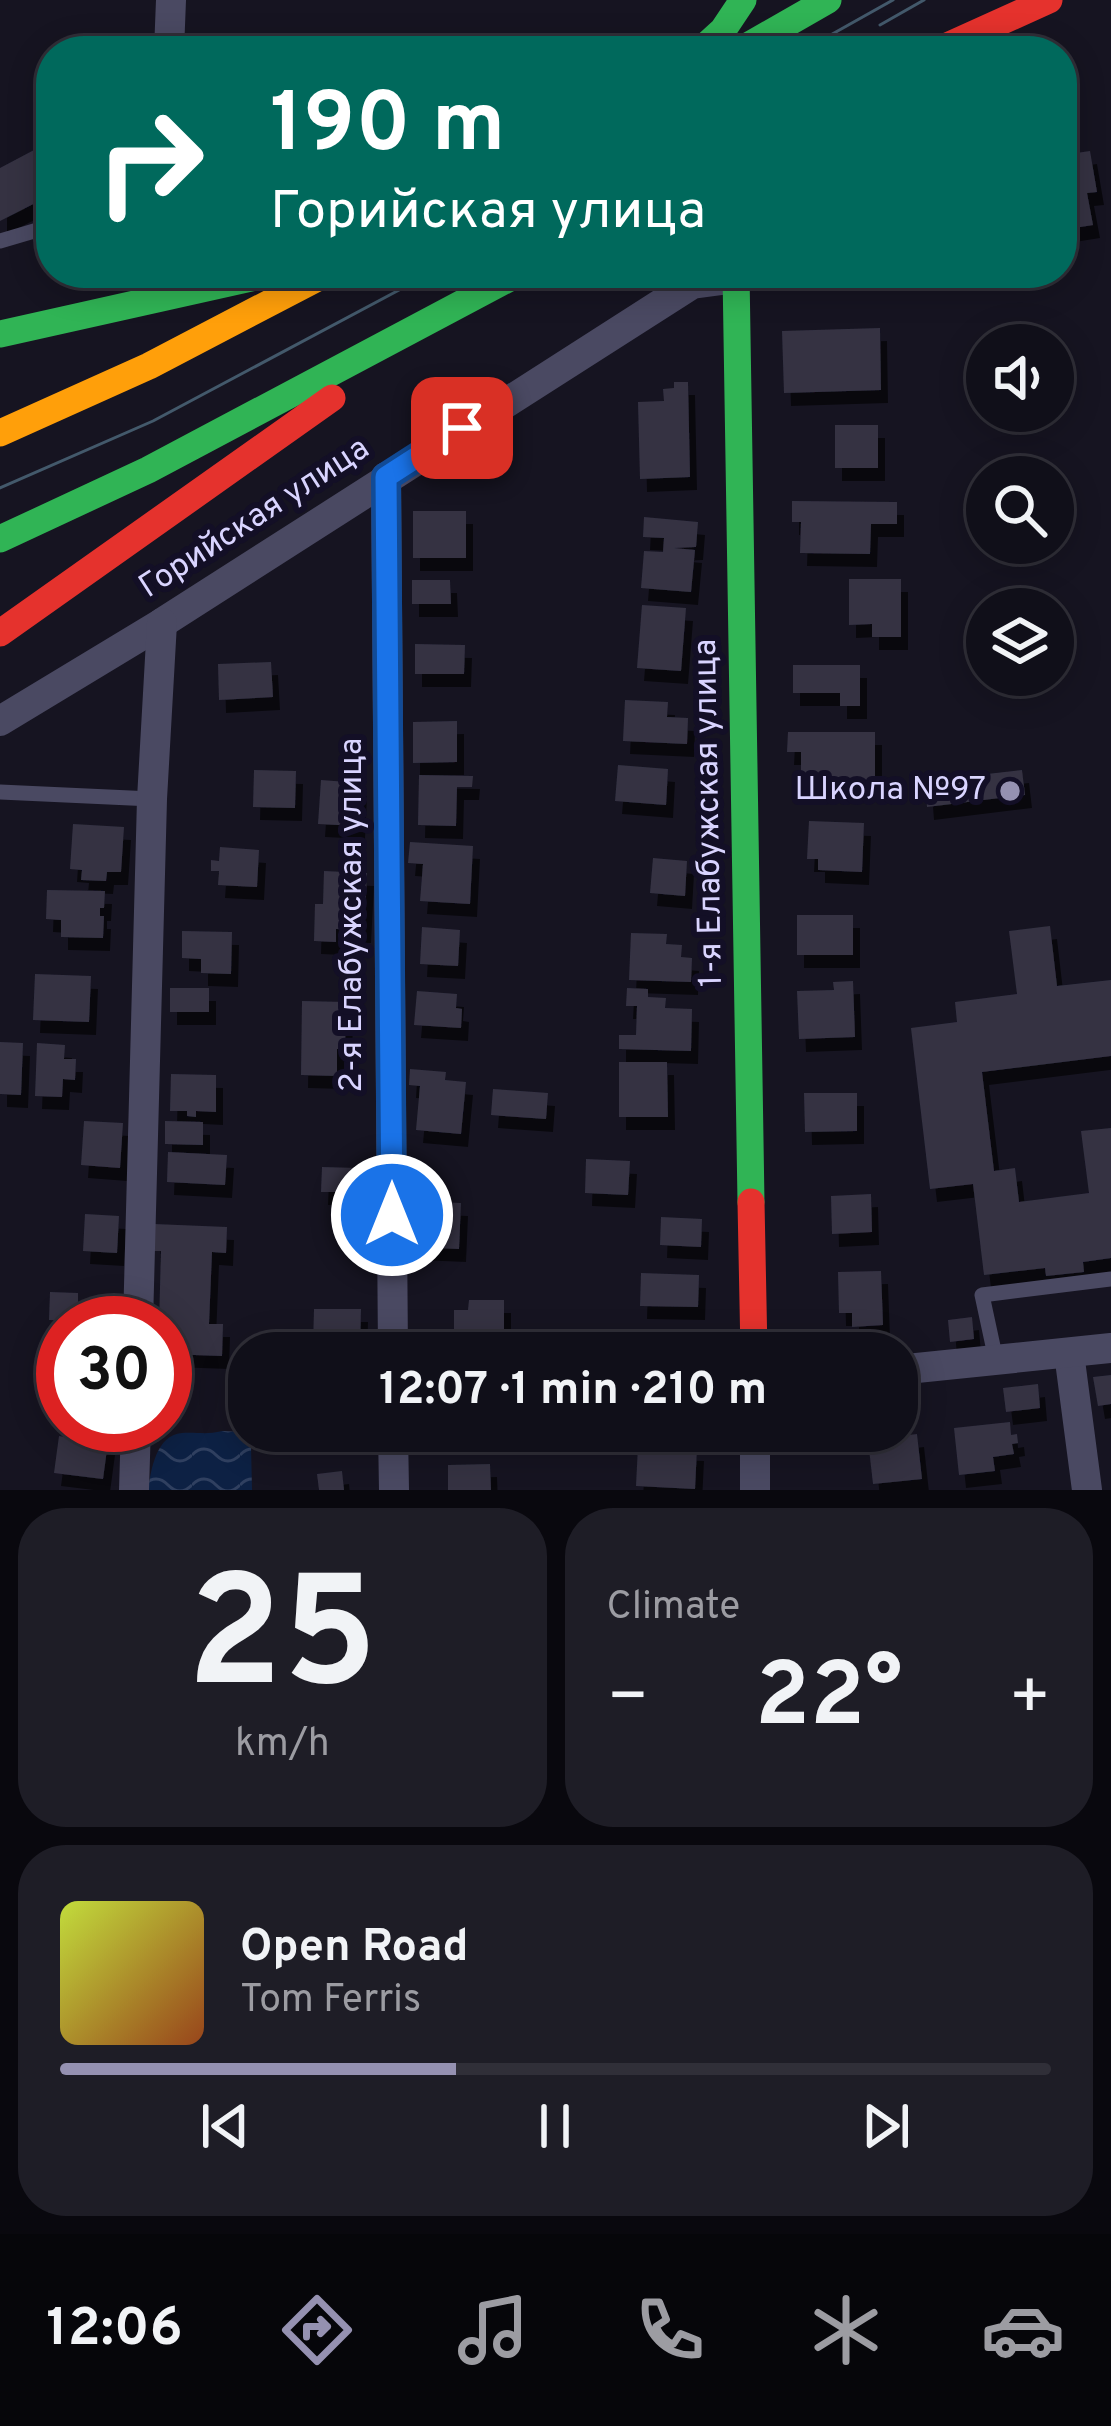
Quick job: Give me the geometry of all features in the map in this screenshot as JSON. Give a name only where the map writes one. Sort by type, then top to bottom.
[{"type":"main road","points":[[716,36],[742,0]]},
{"type":"main road","points":[[765,36],[828,0]]},
{"type":"main road","points":[[937,36],[1001,0]]},
{"type":"main road","points":[[969,36],[1049,0]]},
{"type":"main road","points":[[0,334],[206,288]]},
{"type":"main road","points":[[0,434],[148,366],[298,288]]},
{"type":"main road","points":[[0,539],[148,470],[492,288]]},
{"type":"main road","name":"1-я Елабужская улица","points":[[740,288],[754,1332]]},
{"type":"main road","points":[[0,633],[455,309]]},
{"type":"street","points":[[170,36],[171,0]]},
{"type":"street","name":"Горийская улица","points":[[0,721],[162,623],[686,288]]},
{"type":"street","name":"2-я Елабужская улица","points":[[386,477],[393,1332]]},
{"type":"street","points":[[139,1296],[152,799],[162,623]]},
{"type":"street","points":[[918,1368],[1111,1348]]},
{"type":"street","points":[[1069,1353],[1087,1490]]},
{"type":"street","points":[[134,1490],[135,1452]]},
{"type":"street","points":[[393,1452],[394,1490]]},
{"type":"street","points":[[754,1452],[755,1490]]},
{"type":"lane","points":[[0,241],[36,230]]},
{"type":"lane","points":[[0,792],[152,799]]},
{"type":"lane","points":[[996,1360],[982,1295],[1111,1279]]},
{"type":"water","points":[[228,1431],[228,1452],[251,1452],[252,1490],[148,1490],[158,1452],[192,1452],[192,1433]]},
{"type":"building","points":[[36,149],[36,203],[0,221],[0,168]]},
{"type":"building","points":[[1090,151],[1097,192],[1087,193],[1093,225],[1077,228],[1077,153]]},
{"type":"building","points":[[880,328],[881,390],[784,393],[782,331]]},
{"type":"building","points":[[674,382],[688,382],[690,477],[640,479],[638,402],[664,401],[663,389],[674,388]]},
{"type":"building","points":[[835,425],[878,425],[878,468],[835,468]]},
{"type":"building","points":[[792,501],[897,502],[897,524],[871,524],[870,554],[800,553],[801,522],[792,522]]},
{"type":"building","points":[[413,511],[466,511],[466,558],[413,558]]},
{"type":"building","points":[[644,517],[698,522],[696,547],[674,548],[695,550],[691,592],[641,588],[644,551],[663,552],[664,538],[643,537]]},
{"type":"building","points":[[849,579],[901,579],[901,637],[872,637],[872,624],[849,625]]},
{"type":"building","points":[[412,580],[450,580],[451,604],[412,604]]},
{"type":"building","points":[[642,605],[686,608],[681,671],[637,668]]},
{"type":"building","points":[[415,644],[465,645],[464,674],[415,674]]},
{"type":"building","points":[[271,662],[273,697],[219,700],[218,664]]},
{"type":"building","points":[[793,665],[860,665],[860,706],[840,706],[840,693],[793,693]]},
{"type":"building","points":[[625,700],[668,702],[667,717],[688,718],[687,744],[623,741]]},
{"type":"building","points":[[457,721],[457,762],[413,763],[413,722]]},
{"type":"building","points":[[788,732],[875,732],[875,786],[801,785],[801,752],[787,752]]},
{"type":"building","points":[[618,765],[668,769],[666,805],[615,801]]},
{"type":"building","points":[[254,770],[296,771],[295,808],[253,807]]},
{"type":"building","points":[[1022,770],[1025,795],[927,807],[925,781]]},
{"type":"building","points":[[419,775],[473,776],[472,787],[457,787],[456,826],[418,825]]},
{"type":"building","points":[[321,780],[360,783],[358,826],[318,824]]},
{"type":"building","points":[[809,821],[864,823],[862,872],[818,870],[818,859],[807,859]]},
{"type":"building","points":[[73,824],[124,827],[121,872],[107,872],[106,881],[81,880],[82,870],[70,869]]},
{"type":"building","points":[[410,842],[473,846],[470,904],[420,901],[423,864],[408,863]]},
{"type":"building","points":[[220,847],[259,850],[257,887],[218,885],[219,871],[211,871],[211,860],[219,861]]},
{"type":"building","points":[[653,858],[687,861],[685,896],[650,893]]},
{"type":"building","points":[[324,871],[367,873],[364,930],[336,929],[336,942],[314,941],[315,904],[323,904]]},
{"type":"building","points":[[47,890],[105,891],[104,908],[100,908],[103,938],[61,937],[61,920],[46,919]]},
{"type":"building","points":[[797,915],[853,915],[853,955],[797,955]]},
{"type":"building","points":[[1050,926],[1057,986],[1111,980],[1111,1056],[982,1072],[994,1171],[1015,1168],[1019,1202],[1089,1193],[1081,1131],[1111,1128],[1111,1258],[1083,1262],[1084,1272],[1046,1276],[1045,1268],[984,1275],[973,1184],[930,1189],[911,1028],[957,1022],[955,1002],[1017,994],[1009,931]]},
{"type":"building","points":[[422,927],[460,930],[458,966],[420,964]]},
{"type":"building","points":[[182,931],[232,932],[231,974],[201,973],[201,959],[182,958]]},
{"type":"building","points":[[631,933],[667,934],[666,944],[682,945],[681,957],[692,958],[691,982],[629,980]]},
{"type":"building","points":[[35,974],[91,976],[89,1022],[33,1020]]},
{"type":"building","points":[[853,981],[855,1037],[799,1039],[797,991],[834,990],[833,982]]},
{"type":"building","points":[[170,988],[209,988],[209,1012],[170,1012]]},
{"type":"building","points":[[627,988],[648,989],[648,997],[666,998],[665,1008],[692,1009],[691,1051],[619,1049],[619,1035],[636,1035],[637,1006],[626,1006]]},
{"type":"building","points":[[417,991],[457,994],[461,1028],[414,1025]]},
{"type":"building","points":[[302,1001],[346,1002],[345,1049],[337,1049],[337,1076],[301,1075]]},
{"type":"building","points":[[0,1042],[23,1043],[21,1095],[0,1094]]},
{"type":"building","points":[[37,1043],[65,1045],[64,1059],[76,1059],[75,1080],[63,1079],[62,1097],[35,1096]]},
{"type":"building","points":[[619,1062],[667,1062],[668,1117],[619,1117]]},
{"type":"building","points":[[410,1069],[446,1072],[445,1080],[466,1082],[461,1134],[416,1130],[420,1086],[409,1085]]},
{"type":"building","points":[[171,1074],[216,1075],[216,1112],[196,1111],[196,1117],[187,1116],[187,1111],[170,1111]]},
{"type":"building","points":[[493,1089],[548,1093],[546,1119],[491,1115]]},
{"type":"building","points":[[804,1093],[857,1093],[857,1131],[805,1132]]},
{"type":"building","points":[[84,1121],[123,1123],[120,1168],[81,1165]]},
{"type":"building","points":[[165,1121],[203,1122],[203,1145],[165,1144]]},
{"type":"building","points":[[168,1152],[227,1155],[225,1185],[167,1182]]},
{"type":"building","points":[[586,1159],[630,1161],[628,1195],[585,1193]]},
{"type":"building","points":[[322,1167],[358,1168],[358,1192],[321,1192]]},
{"type":"building","points":[[871,1194],[872,1232],[832,1234],[831,1196]]},
{"type":"building","points":[[414,1201],[461,1203],[459,1249],[412,1247]]},
{"type":"building","points":[[85,1214],[119,1216],[117,1253],[83,1251]]},
{"type":"building","points":[[661,1217],[702,1219],[701,1247],[660,1245]]},
{"type":"building","points":[[154,1224],[227,1227],[226,1253],[212,1252],[209,1324],[223,1324],[222,1356],[192,1355],[192,1296],[160,1296],[161,1251],[153,1251]]},
{"type":"building","points":[[881,1271],[883,1325],[852,1327],[852,1313],[839,1313],[838,1272]]},
{"type":"building","points":[[641,1273],[699,1275],[698,1307],[640,1306]]},
{"type":"building","points":[[50,1292],[78,1293],[78,1296],[50,1296]]},
{"type":"building","points":[[469,1300],[504,1300],[504,1332],[454,1332],[454,1310],[468,1310]]},
{"type":"building","points":[[314,1309],[361,1309],[360,1332],[313,1332]]},
{"type":"building","points":[[972,1317],[974,1339],[950,1342],[948,1320]]},
{"type":"building","points":[[1111,1375],[1111,1404],[1098,1406],[1093,1377]]},
{"type":"building","points":[[1038,1384],[1040,1408],[1006,1412],[1003,1388]]},
{"type":"building","points":[[1010,1422],[1011,1435],[1017,1434],[1014,1454],[993,1457],[995,1471],[959,1475],[954,1428]]},
{"type":"building","points":[[918,1443],[922,1479],[873,1484],[869,1452],[918,1452]]},
{"type":"building","points":[[57,1452],[107,1452],[103,1479],[54,1473]]},
{"type":"building","points":[[638,1452],[697,1452],[695,1489],[636,1486]]},
{"type":"building","points":[[490,1464],[491,1490],[448,1490],[448,1465]]},
{"type":"building","points":[[342,1471],[344,1490],[319,1490],[317,1474]]},
{"type":"tram line","points":[[829,36],[893,0]]},
{"type":"tram line","points":[[880,25],[924,0]]},
{"type":"tram line","points":[[0,488],[153,421],[403,288]]},
{"type":"traffic: fast","points":[[716,36],[743,0]]},
{"type":"traffic: fast","points":[[765,36],[828,0]]},
{"type":"traffic: fast","points":[[0,334],[206,288]]},
{"type":"traffic: fast","points":[[0,539],[148,470],[491,288]]},
{"type":"traffic: fast","points":[[736,288],[751,1202]]},
{"type":"traffic: slow","points":[[0,433],[149,366],[298,288]]},
{"type":"traffic: jam","points":[[969,36],[1049,0]]},
{"type":"traffic: jam","points":[[0,633],[332,398]]},
{"type":"traffic: jam","points":[[751,1202],[754,1332]]},
{"type":"place","name":"Школа №97","points":[[1010,791]]},
{"type":"route","points":[[392,1215],[386,477],[462,428]]}]
